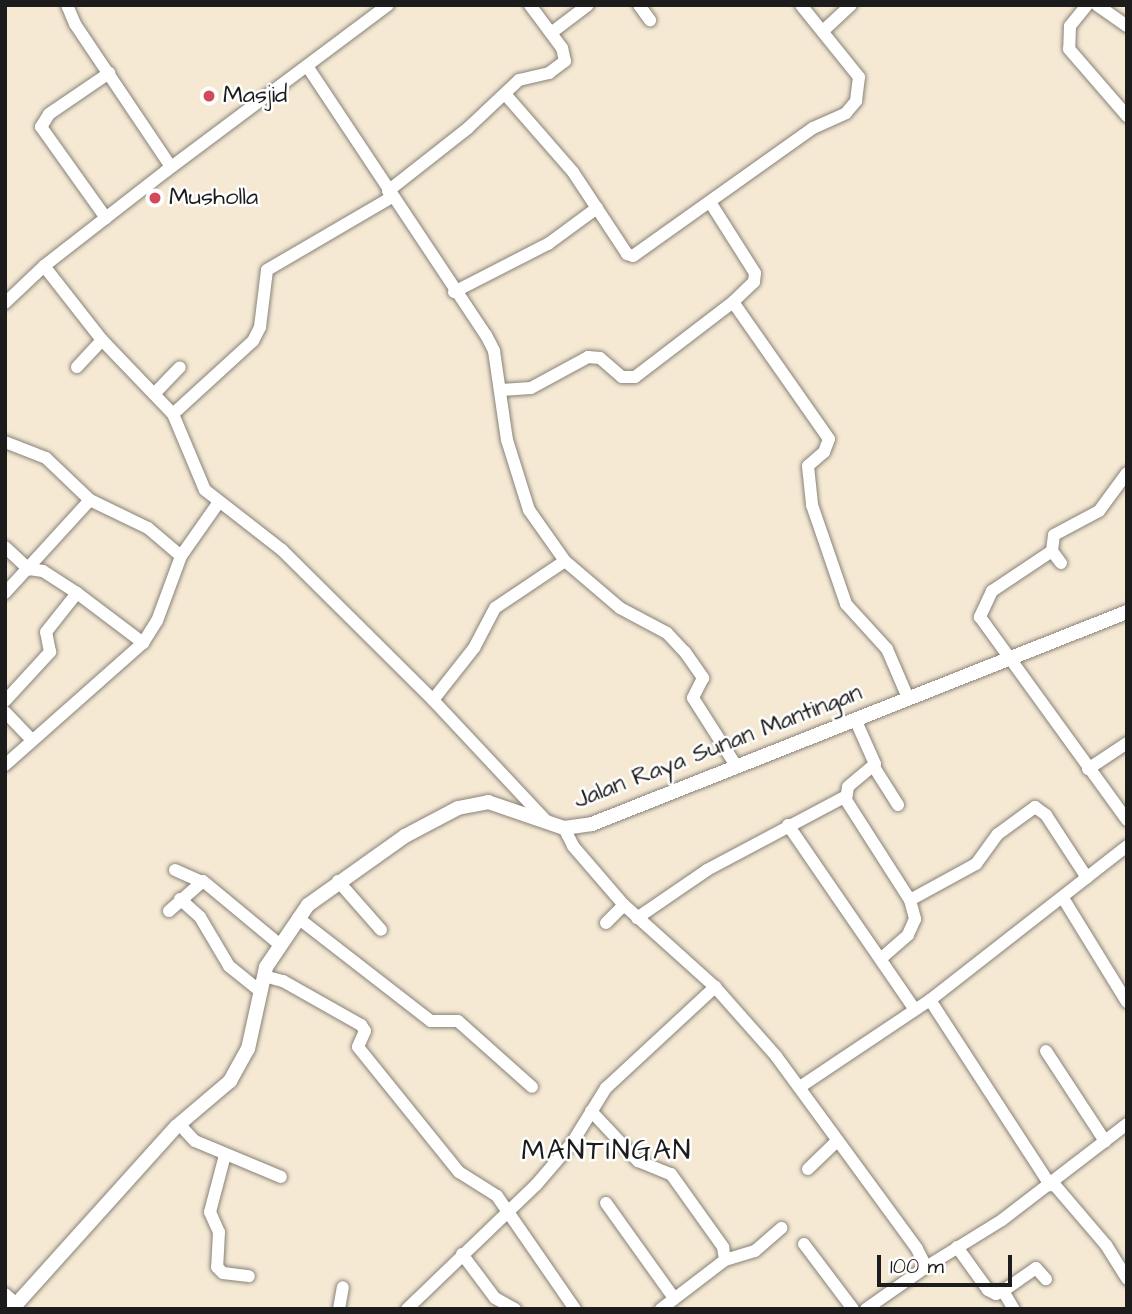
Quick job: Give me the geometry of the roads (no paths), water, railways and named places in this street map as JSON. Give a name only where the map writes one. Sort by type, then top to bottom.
[{"type":"main road","name":"Jalan Raya Sunan Mantingan","points":[[11,1302],[178,1125],[230,1082],[242,1064],[252,1036],[261,983],[279,944],[298,918],[338,881],[405,836],[458,808],[501,803],[557,827],[592,824],[1127,612]]},
{"type":"street","points":[[67,5],[171,167]]},
{"type":"street","points":[[5,303],[44,266],[171,167],[388,5]]},
{"type":"street","points":[[173,414],[253,341],[260,327],[267,270],[390,194],[524,77],[549,73],[565,61],[551,33],[530,5]]},
{"type":"street","points":[[551,33],[588,5]]},
{"type":"street","points":[[639,5],[650,20]]},
{"type":"street","points":[[505,94],[541,132],[629,257],[813,128],[846,113],[856,101],[859,77],[824,30],[801,5]]},
{"type":"street","points":[[824,30],[851,5]]},
{"type":"street","points":[[1087,5],[1070,26],[1069,49],[1127,116]]},
{"type":"street","points":[[1097,5],[1127,26]]},
{"type":"street","points":[[307,66],[494,351],[507,440],[529,510],[565,561],[620,608],[667,633],[693,662],[703,678],[692,698],[737,767]]},
{"type":"street","points":[[106,218],[41,127],[49,114],[109,73]]},
{"type":"street","points":[[501,390],[531,387],[588,357],[600,358],[622,377],[635,377],[733,302],[754,282],[755,273],[710,202]]},
{"type":"street","points":[[454,292],[548,244],[597,208]]},
{"type":"street","points":[[44,266],[102,340],[173,414],[198,479],[219,502],[282,550],[433,699],[557,827],[624,905],[715,987],[800,1087],[926,1267]]},
{"type":"street","points":[[733,302],[829,439],[824,452],[808,466],[812,505],[846,604],[887,649],[908,698]]},
{"type":"street","points":[[77,368],[102,340]]},
{"type":"street","points":[[154,394],[180,367]]},
{"type":"street","points":[[5,442],[46,458],[90,500],[148,528],[181,556]]},
{"type":"street","points":[[1127,473],[1099,511],[1057,531],[1052,551],[992,591],[981,607],[981,622],[1127,820]]},
{"type":"street","points":[[5,593],[90,500]]},
{"type":"street","points":[[5,765],[143,643],[157,621],[181,556],[219,502]]},
{"type":"street","points":[[5,547],[29,569],[43,572],[77,593],[143,643]]},
{"type":"street","points":[[1052,551],[1060,563]]},
{"type":"street","points":[[433,699],[474,648],[495,608],[565,561]]},
{"type":"street","points":[[5,701],[50,652],[46,632],[77,593]]},
{"type":"street","points":[[5,712],[32,740]]},
{"type":"street","points":[[855,719],[875,761],[874,767],[898,805]]},
{"type":"street","points":[[1088,769],[1127,743]]},
{"type":"street","points":[[637,918],[676,889],[788,825],[846,796],[852,783],[874,767]]},
{"type":"street","points":[[846,796],[910,900],[914,925],[882,958]]},
{"type":"street","points":[[910,900],[976,864],[998,834],[1035,807],[1046,815],[1087,878]]},
{"type":"street","points":[[788,825],[882,958],[915,1010]]},
{"type":"street","points":[[800,1087],[930,1000],[1127,846]]},
{"type":"street","points":[[175,870],[200,881],[279,944]]},
{"type":"street","points":[[169,911],[200,881]]},
{"type":"street","points":[[338,881],[381,930]]},
{"type":"street","points":[[1063,898],[1127,1002]]},
{"type":"street","points":[[180,899],[200,917],[229,966],[261,983],[295,987],[360,1025],[365,1031],[358,1047],[459,1172],[484,1185],[510,1212],[575,1309]]},
{"type":"street","points":[[607,923],[624,905]]},
{"type":"street","points":[[298,918],[431,1021],[458,1021],[532,1087]]},
{"type":"street","points":[[407,1309],[510,1212],[572,1143],[591,1111],[620,1075],[715,987]]},
{"type":"street","points":[[930,1000],[1052,1184],[1106,1245],[1127,1279]]},
{"type":"street","points":[[1046,1051],[1105,1141]]},
{"type":"street","points":[[591,1111],[638,1161],[674,1178],[720,1240],[725,1260]]},
{"type":"street","points":[[866,1309],[1052,1184],[1127,1124]]},
{"type":"street","points":[[178,1125],[191,1138],[281,1177]]},
{"type":"street","points":[[808,1169],[836,1142]]},
{"type":"street","points":[[225,1155],[210,1212],[219,1232],[217,1267],[223,1273],[249,1276]]},
{"type":"street","points":[[606,1203],[674,1298]]},
{"type":"street","points":[[661,1309],[725,1260],[755,1251],[781,1228]]},
{"type":"street","points":[[804,1244],[853,1309]]},
{"type":"street","points":[[957,1247],[988,1290],[996,1294],[1036,1268],[1046,1279]]},
{"type":"street","points":[[463,1254],[495,1298],[515,1309]]},
{"type":"street","points":[[341,1308],[343,1287]]},
{"type":"street","points":[[1003,1291],[1014,1309]]},
{"type":"place","name":"Masjid","points":[[209,96]]},
{"type":"place","name":"Musholla","points":[[155,198]]},
{"type":"district","name":"MANTINGAN","points":[[607,1151]]}]
